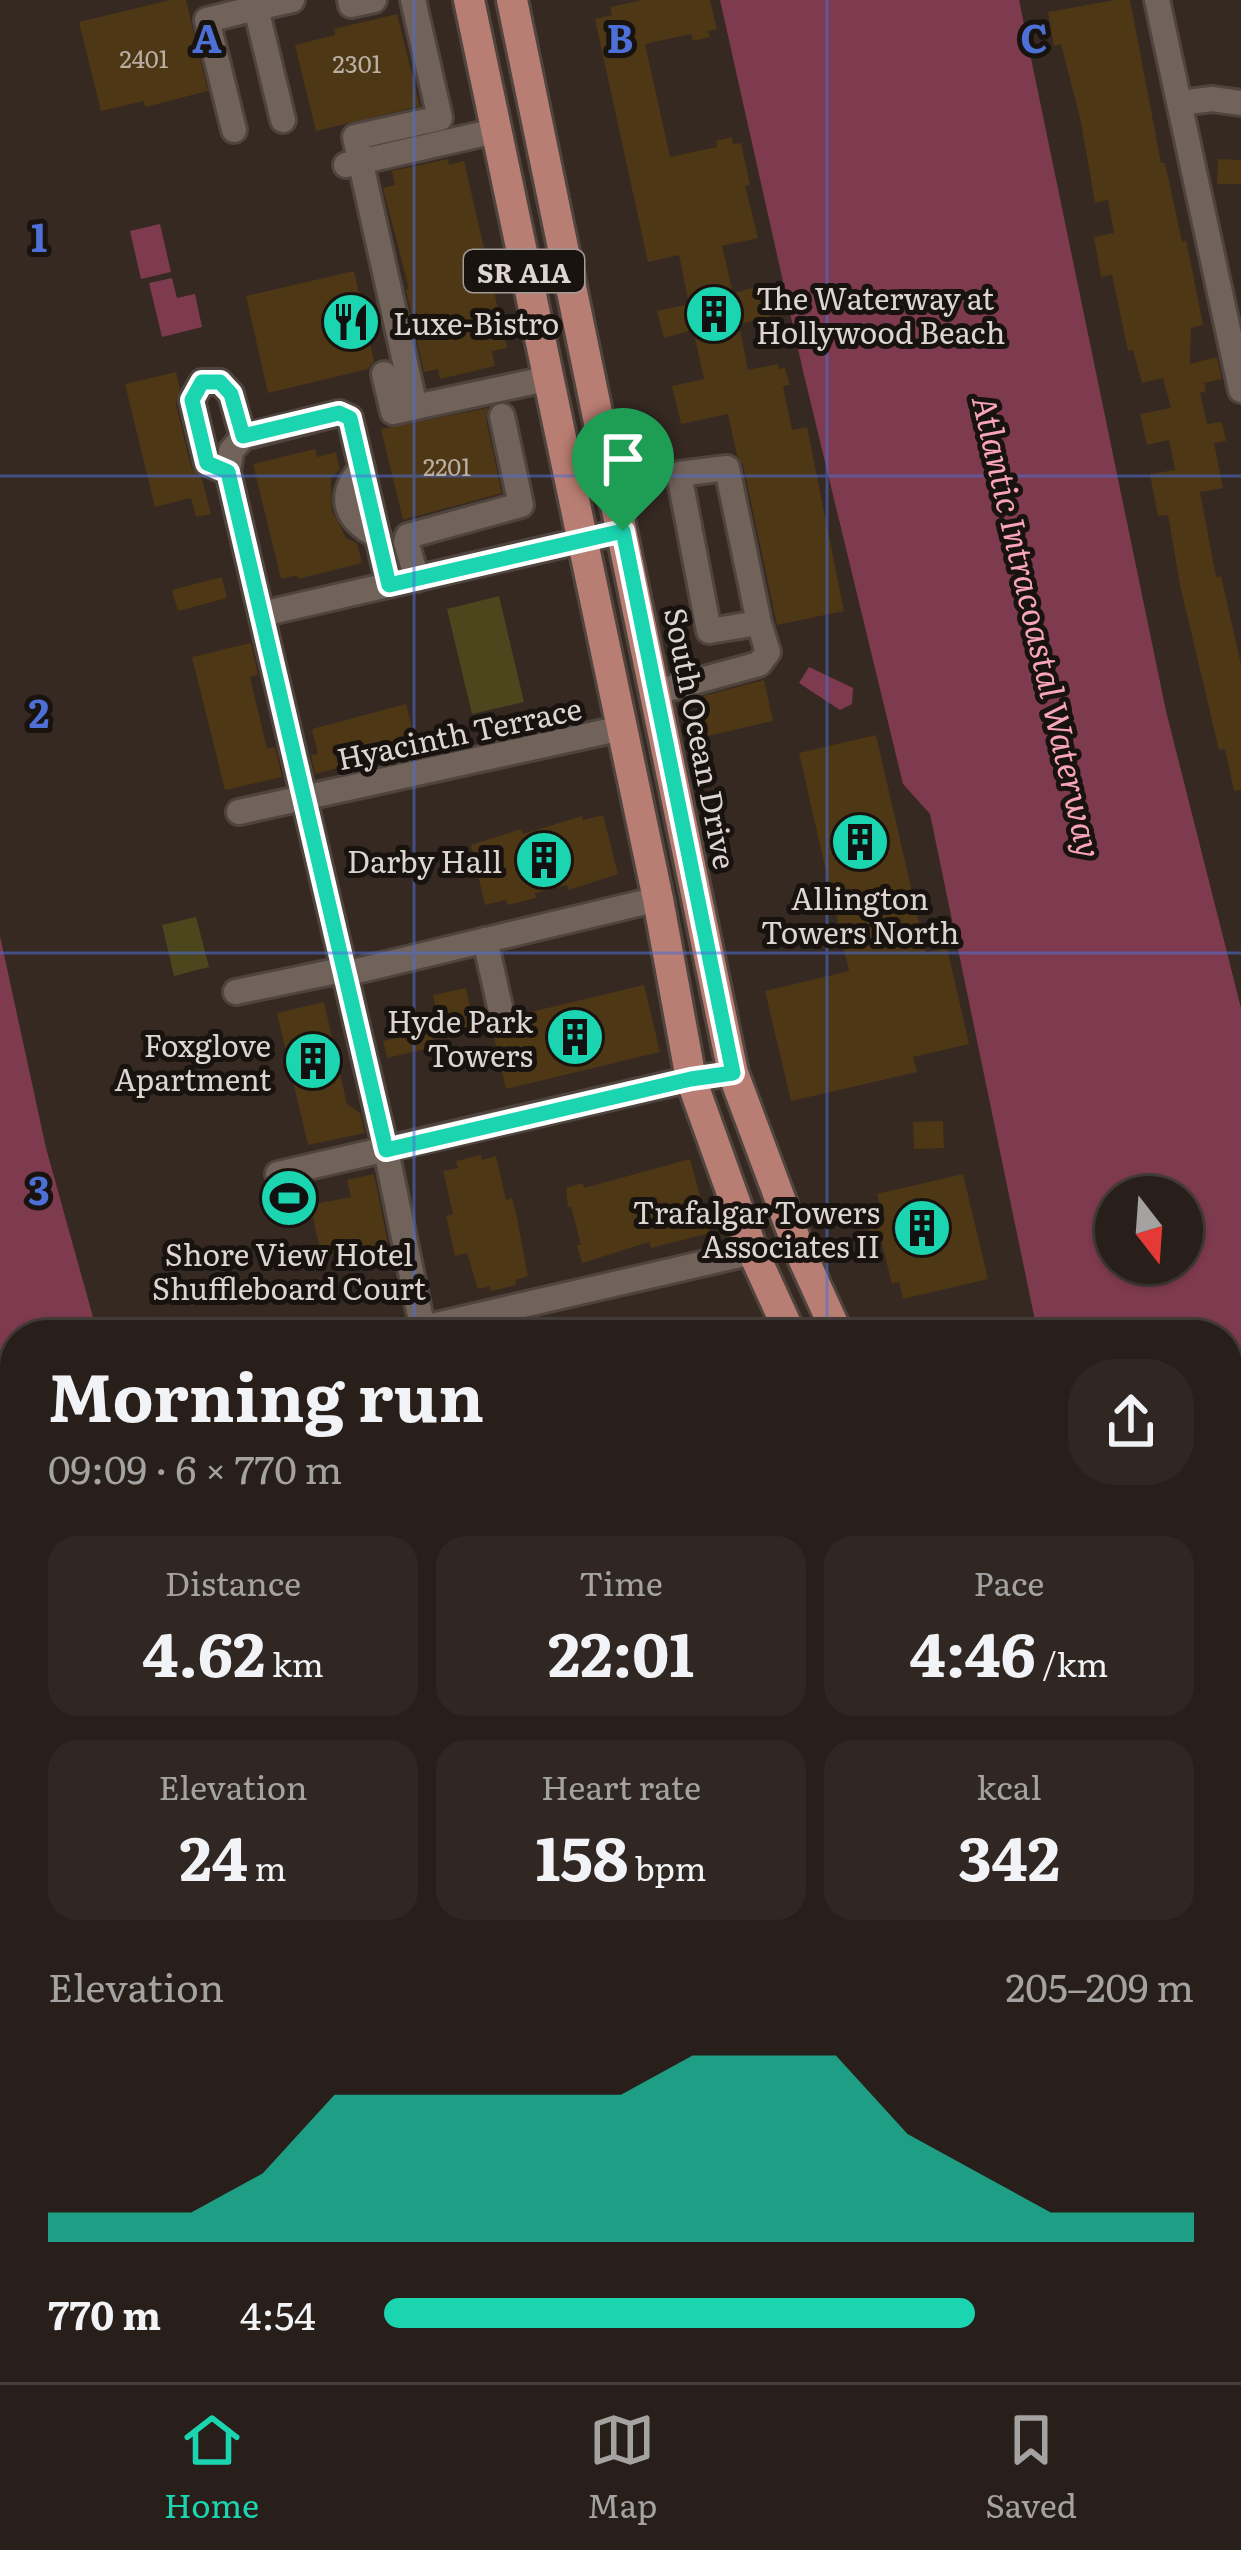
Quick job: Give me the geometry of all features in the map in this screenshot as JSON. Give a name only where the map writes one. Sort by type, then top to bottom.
[{"type":"main road","name":"SR A1A","points":[[469,0],[658,899],[691,1079],[753,1252],[784,1320]]},
{"type":"main road","name":"South Ocean Drive","points":[[512,0],[733,1073],[798,1247],[831,1320]]},
{"type":"street","points":[[234,130],[207,20],[292,0]]},
{"type":"street","points":[[350,0],[351,5],[374,0]]},
{"type":"street","points":[[413,0],[440,118],[356,137],[353,163],[415,407]]},
{"type":"street","points":[[1157,0],[1241,390]]},
{"type":"street","points":[[256,8],[284,120]]},
{"type":"street","points":[[1180,103],[1212,99],[1241,103]]},
{"type":"street","points":[[353,163],[495,131]]},
{"type":"street","points":[[384,374],[393,412],[546,379]]},
{"type":"street","points":[[389,585],[350,418],[339,413],[234,453],[262,614],[421,1320]]},
{"type":"street","points":[[416,579],[408,536],[521,505],[502,416]]},
{"type":"street","points":[[612,476],[652,466]]},
{"type":"street","points":[[657,692],[760,664],[768,652],[727,468],[680,474],[709,631],[759,623]]},
{"type":"street","points":[[262,614],[623,531]]},
{"type":"street","name":"Hyacinth Terrace","points":[[239,812],[622,728]]},
{"type":"street","points":[[236,992],[332,972],[344,974],[658,899]]},
{"type":"street","points":[[484,940],[500,1007]]},
{"type":"street","points":[[278,1174],[733,1073]]},
{"type":"street","points":[[473,1320],[753,1252]]},
{"type":"shaded area","points":[[499,596],[524,702],[472,714],[447,609]]},
{"type":"shaded area","points":[[196,917],[209,967],[174,976],[162,925]]},
{"type":"water","name":"Atlantic Intracoastal Waterway","points":[[720,0],[1019,0],[1166,711],[1241,1008],[1241,1320],[1035,1320],[930,814],[903,784]]},
{"type":"water","points":[[160,224],[171,272],[141,279],[130,231]]},
{"type":"water","points":[[172,278],[177,298],[195,294],[202,327],[162,337],[149,283]]},
{"type":"water","points":[[809,667],[853,688],[852,704],[840,710],[799,683]]},
{"type":"water","points":[[0,936],[46,1148],[94,1320],[0,1320]]},
{"type":"building","points":[[186,0],[208,91],[145,107],[144,101],[101,111],[79,22]]},
{"type":"building","points":[[643,0],[710,0],[717,29],[708,31],[710,37],[693,41],[691,34],[645,44],[670,157],[717,147],[716,141],[732,137],[733,144],[741,143],[750,185],[745,186],[758,238],[722,246],[733,293],[768,284],[772,299],[767,301],[770,317],[739,324],[748,370],[778,364],[779,369],[785,368],[790,385],[783,386],[792,430],[807,427],[844,611],[777,625],[728,414],[681,424],[672,386],[704,379],[693,330],[664,338],[657,311],[689,304],[679,255],[648,262],[595,19],[612,15],[610,7]]},
{"type":"building","points":[[1130,0],[1161,163],[1165,163],[1194,279],[1203,325],[1191,328],[1190,364],[1217,357],[1222,379],[1204,383],[1206,391],[1200,393],[1207,424],[1222,422],[1226,441],[1214,443],[1223,488],[1200,492],[1216,577],[1221,576],[1241,665],[1241,790],[1234,791],[1225,749],[1219,750],[1168,515],[1158,516],[1150,474],[1175,470],[1169,440],[1147,445],[1140,414],[1171,408],[1163,378],[1142,383],[1133,350],[1128,351],[1112,275],[1101,277],[1094,237],[1114,233],[1108,200],[1095,203],[1081,122],[1061,44],[1054,46],[1048,12]]},
{"type":"building","points":[[397,14],[420,106],[316,131],[295,45],[335,35],[334,29]]},
{"type":"building","points":[[448,159],[449,165],[464,161],[507,348],[492,351],[495,366],[440,379],[438,369],[424,372],[383,188],[395,185],[392,171]]},
{"type":"building","points":[[1218,159],[1241,160],[1241,184],[1217,184]]},
{"type":"building","points":[[354,271],[374,361],[368,369],[268,393],[246,296]]},
{"type":"building","points":[[176,372],[180,388],[176,404],[191,467],[202,479],[211,514],[196,517],[191,498],[155,507],[125,384]]},
{"type":"building","points":[[488,408],[486,419],[502,493],[403,520],[381,429]]},
{"type":"building","points":[[315,449],[317,457],[336,452],[340,470],[331,477],[332,510],[346,538],[357,543],[362,563],[281,579],[253,464]]},
{"type":"building","points":[[222,577],[227,598],[178,611],[172,590]]},
{"type":"building","points":[[251,643],[258,675],[250,677],[267,749],[275,747],[282,777],[225,790],[192,657]]},
{"type":"building","points":[[764,680],[773,721],[708,736],[699,697]]},
{"type":"building","points":[[406,704],[417,747],[315,774],[311,755],[318,754],[312,729]]},
{"type":"building","points":[[876,735],[926,953],[947,948],[969,1044],[913,1057],[917,1072],[791,1101],[765,991],[849,971],[799,753]]},
{"type":"building","name":"Darby Hall","points":[[603,815],[618,874],[569,890],[567,885],[535,893],[536,898],[508,905],[506,900],[485,905],[471,845],[521,829],[523,834],[582,816],[583,820]]},
{"type":"building","name":"Hyde Park Towers","points":[[644,985],[660,1052],[506,1089],[490,1021],[505,1023],[514,1016]]},
{"type":"building","points":[[466,988],[475,1030],[442,1037],[433,995]]},
{"type":"building","name":"Foxglove Apartment","points":[[324,1002],[347,1104],[360,1113],[365,1133],[308,1145],[277,1013]]},
{"type":"building","points":[[431,1030],[435,1047],[387,1058],[383,1041]]},
{"type":"building","points":[[943,1121],[944,1148],[914,1149],[913,1122]]},
{"type":"building","points":[[481,1155],[482,1160],[496,1156],[506,1200],[512,1198],[516,1213],[528,1276],[515,1280],[516,1285],[491,1291],[490,1286],[478,1289],[467,1253],[455,1256],[446,1216],[453,1214],[443,1171],[458,1168],[456,1161]]},
{"type":"building","points":[[690,1159],[710,1233],[651,1248],[649,1242],[582,1263],[566,1188],[583,1183],[584,1188]]},
{"type":"building","points":[[374,1174],[388,1243],[322,1258],[310,1205],[351,1197],[347,1180]]},
{"type":"building","name":"Trafalgar Towers Associates II","points":[[963,1174],[988,1279],[903,1299],[899,1282],[892,1284],[881,1240],[871,1242],[865,1217],[882,1213],[877,1194]]},
{"type":"place","name":"The Waterway at Hollywood Beach","points":[[714,314]]},
{"type":"place","name":"Luxe-Bistro","points":[[351,322]]},
{"type":"place","name":"Allington Towers North","points":[[860,842]]},
{"type":"place","name":"Darby Hall","points":[[544,860]]},
{"type":"place","name":"Hyde Park Towers","points":[[575,1037]]},
{"type":"place","name":"Foxglove Apartment","points":[[313,1061]]},
{"type":"place","name":"Shore View Hotel Shuffleboard Court","points":[[289,1198]]},
{"type":"place","name":"Trafalgar Towers Associates II","points":[[922,1228]]},
{"type":"route","points":[[202,382],[220,382],[231,394],[243,436],[339,413],[350,418],[389,585],[623,531],[733,1073],[386,1150],[228,472],[207,463],[192,400],[202,382]]}]
